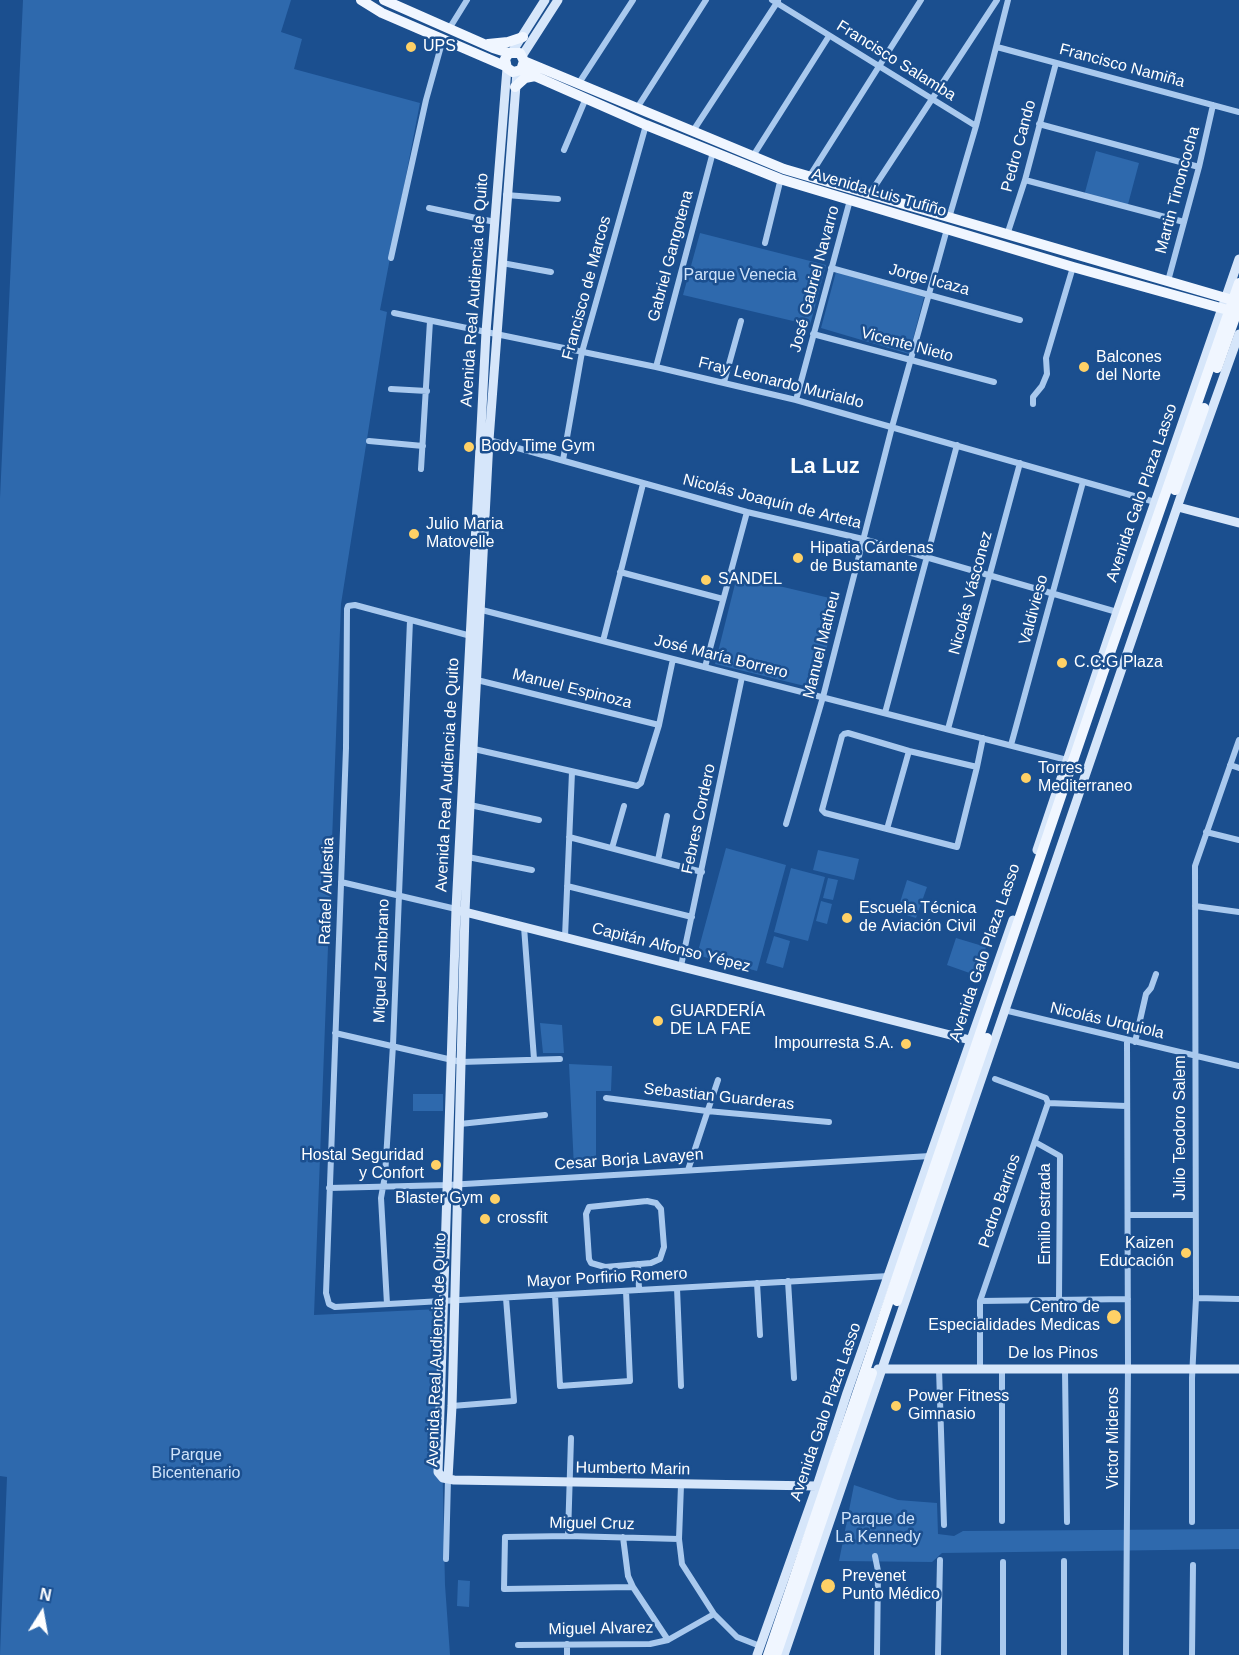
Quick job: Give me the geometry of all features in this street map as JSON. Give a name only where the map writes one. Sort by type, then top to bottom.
[{"type":"main road","name":"Avenida Luis Tufiño","points":[[361,0],[382,13],[415,21],[515,62],[579,83],[646,124],[713,152],[782,174],[850,200],[909,212],[991,236],[1073,267],[1233,306]]},
{"type":"main road","points":[[515,62],[523,37],[545,0]]},
{"type":"main road","name":"Avenida Real Audiencia de Quito","points":[[461,911],[468,857],[474,749],[486,332],[495,222],[515,62],[558,0]]},
{"type":"main road","name":"Avenida Luis Tufiño","points":[[389,1],[415,21]]},
{"type":"main road","name":"Avenida Luis Tufiño","points":[[446,34],[484,44],[535,76],[586,98],[637,108],[693,131],[753,156],[782,174],[808,177],[869,195],[909,212]]},
{"type":"main road","points":[[484,44],[496,44],[523,37]]},
{"type":"main road","name":"Avenida Real Audiencia de Quito","points":[[456,1062],[460,1124],[448,1479],[441,1476],[437,1468],[442,1301],[456,1062],[471,636],[477,609],[515,62]]},
{"type":"main road","points":[[515,87],[525,78],[535,76]]},
{"type":"main road","name":"Avenida Luis Tufiño","points":[[991,236],[1007,235],[1168,281],[1233,306]]},
{"type":"main road","name":"Avenida Galo Plaza Lasso","points":[[784,1655],[874,1369],[982,1043],[1023,893],[1155,502],[1233,306],[1239,259]]},
{"type":"main road","name":"Avenida Galo Plaza Lasso","points":[[776,1655],[982,1043],[1123,636],[1239,283]]},
{"type":"main road","name":"Avenida Galo Plaza Lasso","points":[[758,1651],[818,1486],[930,1156],[982,1043],[1004,1010],[1239,334]]},
{"type":"main road","points":[[1178,507],[1239,523]]},
{"type":"main road","name":"Capitán Alfonso Yépez","points":[[461,911],[982,1043]]},
{"type":"main road","name":"Avenida Galo Plaza Lasso","points":[[768,1655],[874,1369]]},
{"type":"main road","name":"De los Pinos","points":[[874,1369],[1239,1369]]},
{"type":"main road","name":"Humberto Marin","points":[[448,1479],[818,1486]]},
{"type":"street","points":[[391,258],[426,100],[446,34],[467,0]]},
{"type":"street","points":[[579,83],[633,0]]},
{"type":"street","points":[[637,108],[706,0]]},
{"type":"street","points":[[808,177],[921,0]]},
{"type":"street","points":[[869,195],[997,0]]},
{"type":"street","name":"Manuel Matheu","points":[[786,824],[823,697],[892,427],[976,126],[1008,0]]},
{"type":"street","points":[[693,131],[776,1]]},
{"type":"street","name":"Francisco Salamba","points":[[776,1],[976,126]]},
{"type":"street","points":[[753,156],[829,36]]},
{"type":"street","name":"Francisco Namiña","points":[[997,47],[1239,112]]},
{"type":"street","name":"Pedro Cando","points":[[1007,235],[1025,180],[1056,63]]},
{"type":"street","points":[[564,150],[586,98]]},
{"type":"street","name":"Martin Tinoncocha","points":[[1168,281],[1200,167],[1213,105]]},
{"type":"street","name":"Francisco de Marcos","points":[[563,460],[582,352],[646,124]]},
{"type":"street","points":[[1039,124],[1200,167]]},
{"type":"street","name":"Gabriel Gangotena","points":[[656,367],[713,152]]},
{"type":"street","points":[[765,243],[782,174]]},
{"type":"street","points":[[1025,180],[1184,222]]},
{"type":"street","points":[[506,195],[558,199]]},
{"type":"street","name":"José Gabriel Navarro","points":[[796,400],[850,200]]},
{"type":"street","points":[[429,208],[495,222]]},
{"type":"street","points":[[502,263],[551,272]]},
{"type":"street","points":[[1033,404],[1033,397],[1042,386],[1047,374],[1046,358],[1073,267]]},
{"type":"street","name":"Jorge Icaza","points":[[831,268],[1020,320]]},
{"type":"street","name":"Fray Leonardo Murialdo","points":[[394,313],[724,382],[796,400],[1155,502]]},
{"type":"street","points":[[421,469],[430,321]]},
{"type":"street","points":[[724,382],[741,321]]},
{"type":"street","name":"Vicente Nieto","points":[[813,334],[994,382]]},
{"type":"street","points":[[391,389],[427,391]]},
{"type":"street","name":"Nicolás Joaquín de Arteta","points":[[489,440],[747,512],[863,538],[1117,612]]},
{"type":"street","points":[[369,441],[423,446]]},
{"type":"street","points":[[885,713],[957,445]]},
{"type":"street","name":"Nicolás Vásconez","points":[[948,729],[1020,464]]},
{"type":"street","name":"Valdivieso","points":[[1011,745],[1083,482]]},
{"type":"street","points":[[603,641],[643,484]]},
{"type":"street","points":[[705,667],[747,512]]},
{"type":"street","points":[[620,572],[723,599]]},
{"type":"street","name":"Rafael Aulestia","points":[[329,1304],[326,1293],[346,748],[347,609],[348,606],[355,605],[471,636]]},
{"type":"street","name":"José María Borrero","points":[[477,609],[1067,760]]},
{"type":"street","name":"Miguel Zambrano","points":[[387,1304],[381,1198],[385,1176],[393,1045],[410,620]]},
{"type":"street","points":[[474,749],[637,786],[642,783],[659,725],[673,659]]},
{"type":"street","name":"Febres Cordero","points":[[681,966],[742,676]]},
{"type":"street","name":"Manuel Espinoza","points":[[477,680],[659,725]]},
{"type":"street","points":[[977,767],[909,751],[848,733],[842,736],[823,812],[957,847],[977,767],[983,738]]},
{"type":"street","name":"Julio Teodoro Salem","points":[[1192,1522],[1196,1298],[1194,1215],[1195,866],[1239,740]]},
{"type":"street","points":[[887,829],[909,751]]},
{"type":"street","points":[[1230,765],[1239,768]]},
{"type":"street","points":[[565,937],[572,772]]},
{"type":"street","points":[[470,805],[538,820]]},
{"type":"street","points":[[612,848],[624,806]]},
{"type":"street","points":[[658,860],[666,816]]},
{"type":"street","points":[[1206,832],[1239,840]]},
{"type":"street","points":[[569,837],[702,872]]},
{"type":"street","points":[[468,857],[532,870]]},
{"type":"street","name":"Capitán Alfonso Yépez","points":[[341,882],[461,911]]},
{"type":"street","points":[[567,886],[692,917]]},
{"type":"street","points":[[1195,906],[1239,912]]},
{"type":"street","points":[[524,927],[534,1059]]},
{"type":"street","points":[[1135,1042],[1146,994],[1156,974]]},
{"type":"street","name":"Nicolás Urquiola","points":[[1004,1010],[1239,1066]]},
{"type":"street","points":[[335,1033],[393,1045],[456,1062],[560,1059]]},
{"type":"street","name":"Victor Mideros","points":[[1126,1655],[1127,1041]]},
{"type":"street","points":[[995,1079],[1046,1098],[1048,1103],[1126,1106]]},
{"type":"street","points":[[688,1170],[718,1080]]},
{"type":"street","name":"Sebastian Guarderas","points":[[606,1098],[707,1111],[829,1122]]},
{"type":"street","name":"Pedro Barrios","points":[[980,1369],[980,1301],[1048,1103]]},
{"type":"street","points":[[460,1124],[545,1115]]},
{"type":"street","name":"Emilio estrada","points":[[1035,1142],[1060,1156],[1059,1300]]},
{"type":"street","name":"Cesar Borja Lavayen","points":[[329,1188],[448,1185],[930,1156]]},
{"type":"street","points":[[647,1201],[659,1205],[663,1254],[658,1261],[638,1264],[604,1267],[591,1263],[586,1214],[589,1207],[647,1201]]},
{"type":"street","points":[[1128,1215],[1194,1215]]},
{"type":"street","points":[[638,1264],[639,1290]]},
{"type":"street","name":"Mayor Porfirio Romero","points":[[329,1304],[335,1307],[888,1276]]},
{"type":"street","points":[[788,1281],[794,1378]]},
{"type":"street","points":[[758,1283],[760,1335]]},
{"type":"street","points":[[677,1288],[681,1386]]},
{"type":"street","points":[[555,1295],[560,1386],[630,1381],[626,1291]]},
{"type":"street","points":[[452,1406],[514,1401],[506,1298]]},
{"type":"street","points":[[1196,1298],[1239,1299]]},
{"type":"street","points":[[980,1301],[1128,1299]]},
{"type":"street","points":[[939,1369],[944,1525]]},
{"type":"street","points":[[1002,1369],[1002,1521]]},
{"type":"street","points":[[1065,1370],[1067,1522]]},
{"type":"street","points":[[568,1536],[571,1438]]},
{"type":"street","name":"Avenida Real Audiencia de Quito","points":[[446,1559],[448,1479]]},
{"type":"street","points":[[681,1485],[679,1539],[682,1564],[714,1614],[737,1637],[758,1651]]},
{"type":"street","name":"Miguel Cruz","points":[[633,1587],[504,1589],[505,1537],[679,1539]]},
{"type":"street","points":[[623,1537],[628,1576],[668,1640]]},
{"type":"street","points":[[875,1556],[878,1571],[877,1655]]},
{"type":"street","points":[[938,1655],[940,1560]]},
{"type":"street","points":[[1064,1561],[1064,1655]]},
{"type":"street","points":[[1003,1562],[1003,1655]]},
{"type":"street","points":[[1192,1655],[1193,1565]]},
{"type":"street","name":"Miguel Alvarez","points":[[518,1645],[650,1644],[668,1640],[714,1614]]},
{"type":"street","points":[[567,1644],[567,1655]]},
{"type":"green space","name":"Parque Bicentenario","points":[[23,0],[291,0],[281,32],[302,39],[294,69],[420,103],[380,310],[387,312],[341,604],[314,1315],[439,1309],[445,1585],[450,1655],[0,1655],[7,1477],[0,1476],[0,498]]},
{"type":"green space","points":[[1096,151],[1139,163],[1127,208],[1084,196]]},
{"type":"green space","name":"Parque Venecia","points":[[700,233],[826,265],[810,325],[683,295]]},
{"type":"green space","points":[[836,272],[924,297],[909,354],[821,328]]},
{"type":"green space","points":[[737,576],[838,600],[817,689],[715,664]]},
{"type":"green space","points":[[726,848],[786,865],[757,971],[697,955]]},
{"type":"green space","points":[[818,850],[859,859],[854,880],[813,870]]},
{"type":"green space","points":[[791,868],[825,877],[808,941],[774,932]]},
{"type":"green space","points":[[828,878],[838,880],[833,900],[823,898]]},
{"type":"green space","points":[[907,880],[927,887],[916,918],[897,912]]},
{"type":"green space","points":[[821,901],[832,904],[827,924],[816,921]]},
{"type":"green space","points":[[774,936],[790,941],[783,968],[766,963]]},
{"type":"green space","points":[[956,938],[986,947],[978,976],[947,965]]},
{"type":"green space","points":[[540,1023],[562,1025],[564,1053],[543,1053]]},
{"type":"green space","points":[[569,1064],[612,1066],[611,1091],[596,1091],[596,1167],[574,1168]]},
{"type":"green space","points":[[413,1094],[443,1094],[443,1111],[413,1111]]},
{"type":"green space","name":"Parque de La Kennedy","points":[[854,1485],[898,1500],[937,1503],[938,1534],[954,1536],[963,1531],[1239,1529],[1239,1549],[942,1553],[932,1562],[839,1561]]},
{"type":"green space","points":[[458,1580],[470,1581],[469,1607],[457,1606]]},
{"type":"place","name":"UPS","points":[[411,47]]},
{"type":"place","name":"Balcones del Norte","points":[[1084,367]]},
{"type":"place","name":"Body Time Gym","points":[[469,447]]},
{"type":"place","name":"Julio Maria Matovelle","points":[[414,534]]},
{"type":"place","name":"Hipatia Cárdenas de Bustamante","points":[[798,558]]},
{"type":"place","name":"SANDEL","points":[[706,580]]},
{"type":"place","name":"C.C.G Plaza","points":[[1062,663]]},
{"type":"place","name":"Torres Mediterraneo","points":[[1026,778]]},
{"type":"place","name":"Escuela Técnica de Aviación Civil","points":[[847,918]]},
{"type":"place","name":"GUARDERÍA DE LA FAE","points":[[658,1021]]},
{"type":"place","name":"Impourresta S.A.","points":[[906,1044]]},
{"type":"place","name":"Hostal Seguridad y Confort","points":[[436,1165]]},
{"type":"place","name":"Blaster Gym","points":[[495,1199]]},
{"type":"place","name":"crossfit","points":[[485,1219]]},
{"type":"place","name":"Kaizen Educación","points":[[1186,1253]]},
{"type":"place","name":"Centro de Especialidades Medicas","points":[[1114,1317]]},
{"type":"place","name":"Power Fitness Gimnasio","points":[[896,1406]]},
{"type":"place","name":"Prevenet Punto Médico","points":[[828,1586]]},
{"type":"district","name":"La Luz","points":[[825,467]]}]
